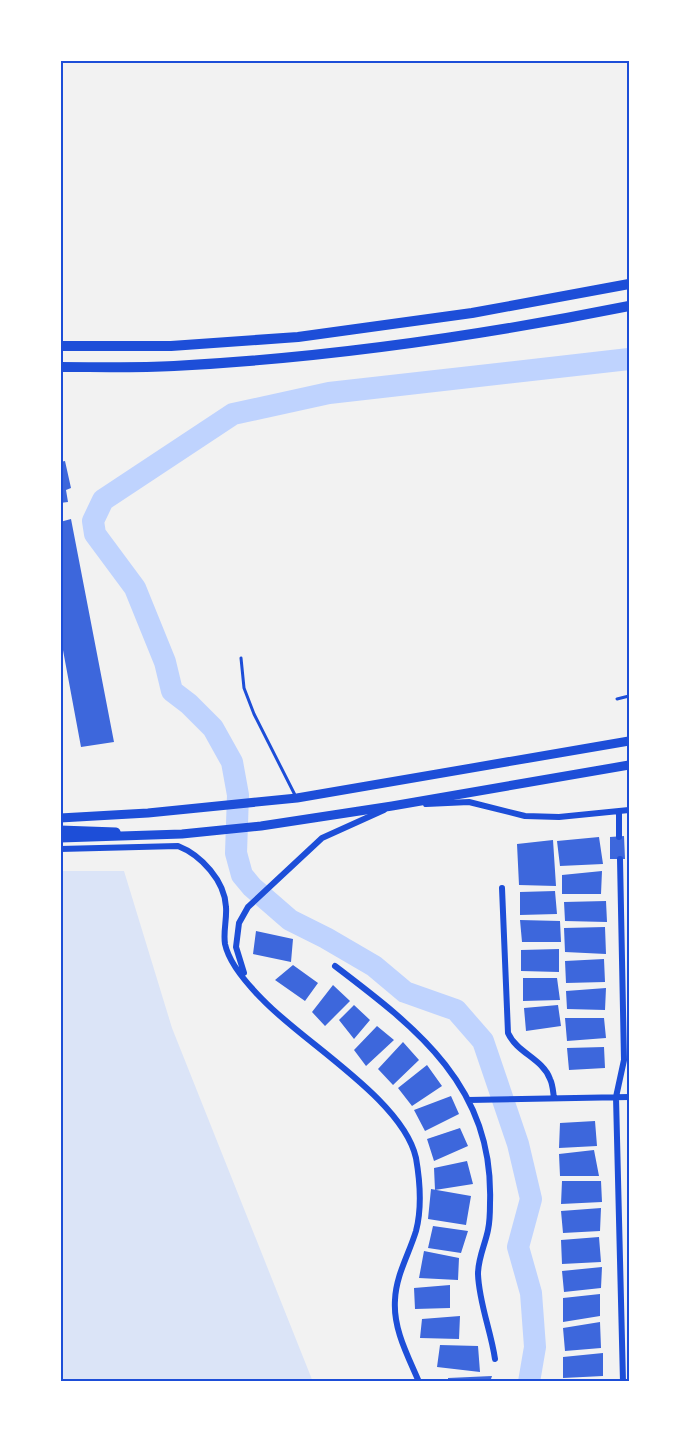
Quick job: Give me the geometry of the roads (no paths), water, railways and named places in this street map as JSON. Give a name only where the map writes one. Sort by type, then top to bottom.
[{"type":"highway","points":[[60,346],[171,346],[298,337],[472,313],[629,284]]},
{"type":"highway","points":[[60,367],[173,366],[289,357],[422,342],[629,306]]},
{"type":"main road","points":[[60,818],[211,808],[297,798],[629,741]]},
{"type":"main road","points":[[60,838],[182,834],[261,826],[629,765]]},
{"type":"main road","points":[[60,830],[182,834]]},
{"type":"street","points":[[246,979],[236,947],[239,923],[248,907],[322,838],[392,806],[470,802],[525,816],[559,817],[619,813],[629,810]]},
{"type":"street","points":[[619,813],[619,837]]},
{"type":"street","points":[[60,849],[178,846],[190,851],[210,871],[223,891],[226,906],[225,943],[232,959],[246,979],[263,1000],[379,1100],[401,1125],[415,1156],[420,1209],[416,1230],[399,1274],[394,1299],[395,1320],[419,1382]]},
{"type":"street","points":[[620,859],[624,1060],[616,1098],[623,1382]]},
{"type":"street","points":[[502,888],[508,1033],[512,1043],[537,1062],[550,1078],[554,1098]]},
{"type":"street","points":[[335,966],[409,1024],[436,1052],[461,1084],[468,1100],[482,1136],[489,1166],[488,1231],[481,1250],[478,1273],[495,1359]]},
{"type":"street","points":[[468,1100],[629,1097]]},
{"type":"lane","points":[[241,658],[244,688],[254,714],[297,798]]},
{"type":"lane","points":[[616,699],[629,696]]},
{"type":"waterway","points":[[529,1382],[535,1347],[531,1293],[518,1247],[531,1199],[518,1144],[483,1041],[456,1010],[405,992],[374,966],[290,920],[252,887],[242,875],[236,853],[238,795],[232,762],[213,728],[172,691],[165,662],[135,588],[95,534],[93,521],[103,500],[233,414],[329,393],[629,359]]}]
